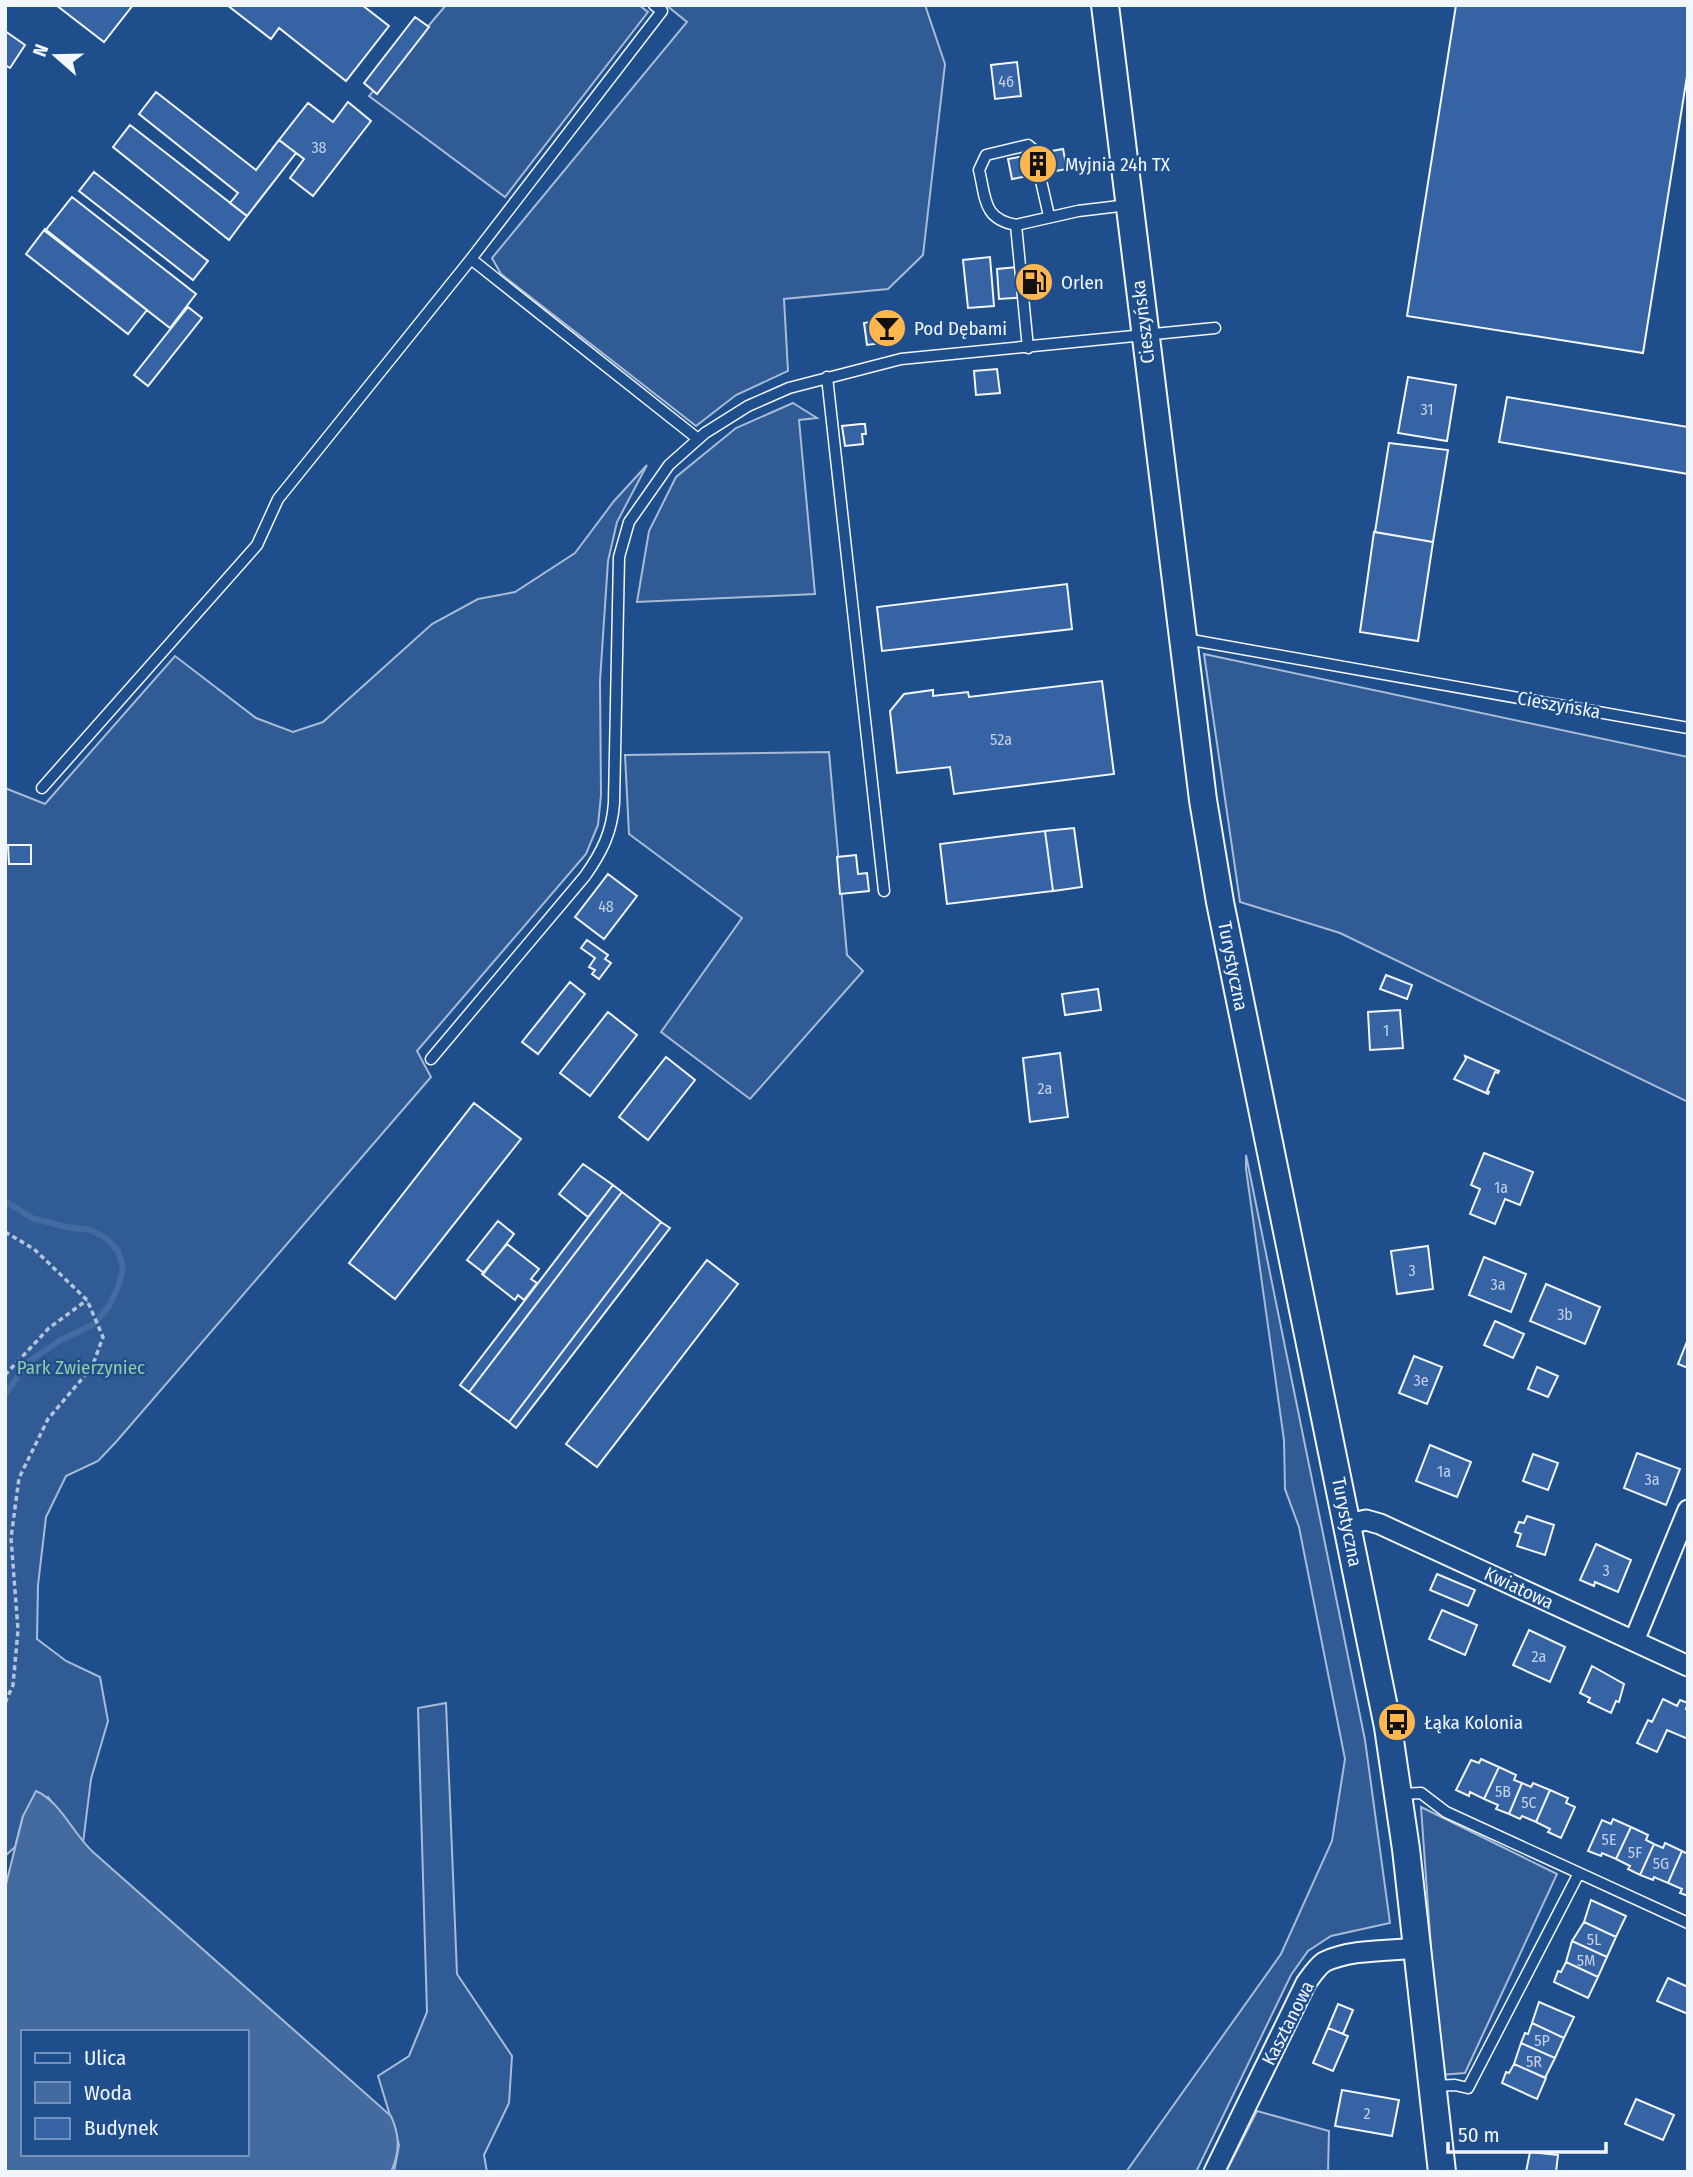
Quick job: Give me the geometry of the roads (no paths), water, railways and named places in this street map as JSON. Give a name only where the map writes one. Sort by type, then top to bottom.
[{"type":"main road","name":"Cieszyńska","points":[[1105,5],[1194,737],[1216,877]]},
{"type":"main road","name":"Turystyczna","points":[[1216,877],[1388,1727],[1418,1948],[1442,2172]]},
{"type":"street","points":[[1634,1641],[1688,1510]]},
{"type":"street","name":"Kwiatowa","points":[[1348,1524],[1360,1520],[1380,1524],[1688,1666]]},
{"type":"street","name":"Kasztanowa","points":[[1214,2172],[1306,1983],[1317,1968],[1322,1963],[1345,1956],[1418,1948]]},
{"type":"lane","points":[[42,788],[257,545],[278,499],[471,259],[662,11],[654,5]]},
{"type":"lane","points":[[1049,216],[1034,150],[1028,145],[986,155],[979,170],[992,216],[1001,223],[1016,225],[1049,216],[1129,205]]},
{"type":"lane","points":[[1016,225],[1028,348]]},
{"type":"lane","points":[[471,259],[698,439]]},
{"type":"lane","points":[[430,1059],[585,876],[606,843],[614,803],[619,556],[629,522],[669,464],[698,439],[748,406],[789,388],[827,377],[901,359],[1215,328]]},
{"type":"lane","points":[[827,377],[884,891]]},
{"type":"lane","name":"Cieszyńska","points":[[1182,639],[1688,728]]},
{"type":"lane","points":[[1399,1794],[1421,1793],[1446,1812],[1688,1923]]},
{"type":"lane","points":[[1433,2086],[1455,2085],[1468,2088],[1578,1873]]},
{"type":"water","points":[[36,1791],[60,1810],[93,1852],[391,2116],[398,2144],[391,2172],[5,2172],[5,1888],[23,1816]]},
{"type":"waterway","points":[[5,1201],[32,1218],[91,1230],[107,1239],[118,1251],[123,1267],[119,1285],[109,1306],[94,1324],[59,1341],[27,1363],[5,1395]]},
{"type":"place","name":"Myjnia 24h TX","points":[[1038,164]]},
{"type":"place","name":"Orlen","points":[[1034,282]]},
{"type":"place","name":"Pod Dębami","points":[[887,328]]},
{"type":"place","name":"Łąka Kolonia","points":[[1397,1722]]},
{"type":"park label","name":"Park Zwierzyniec","points":[[81,1367]]}]
